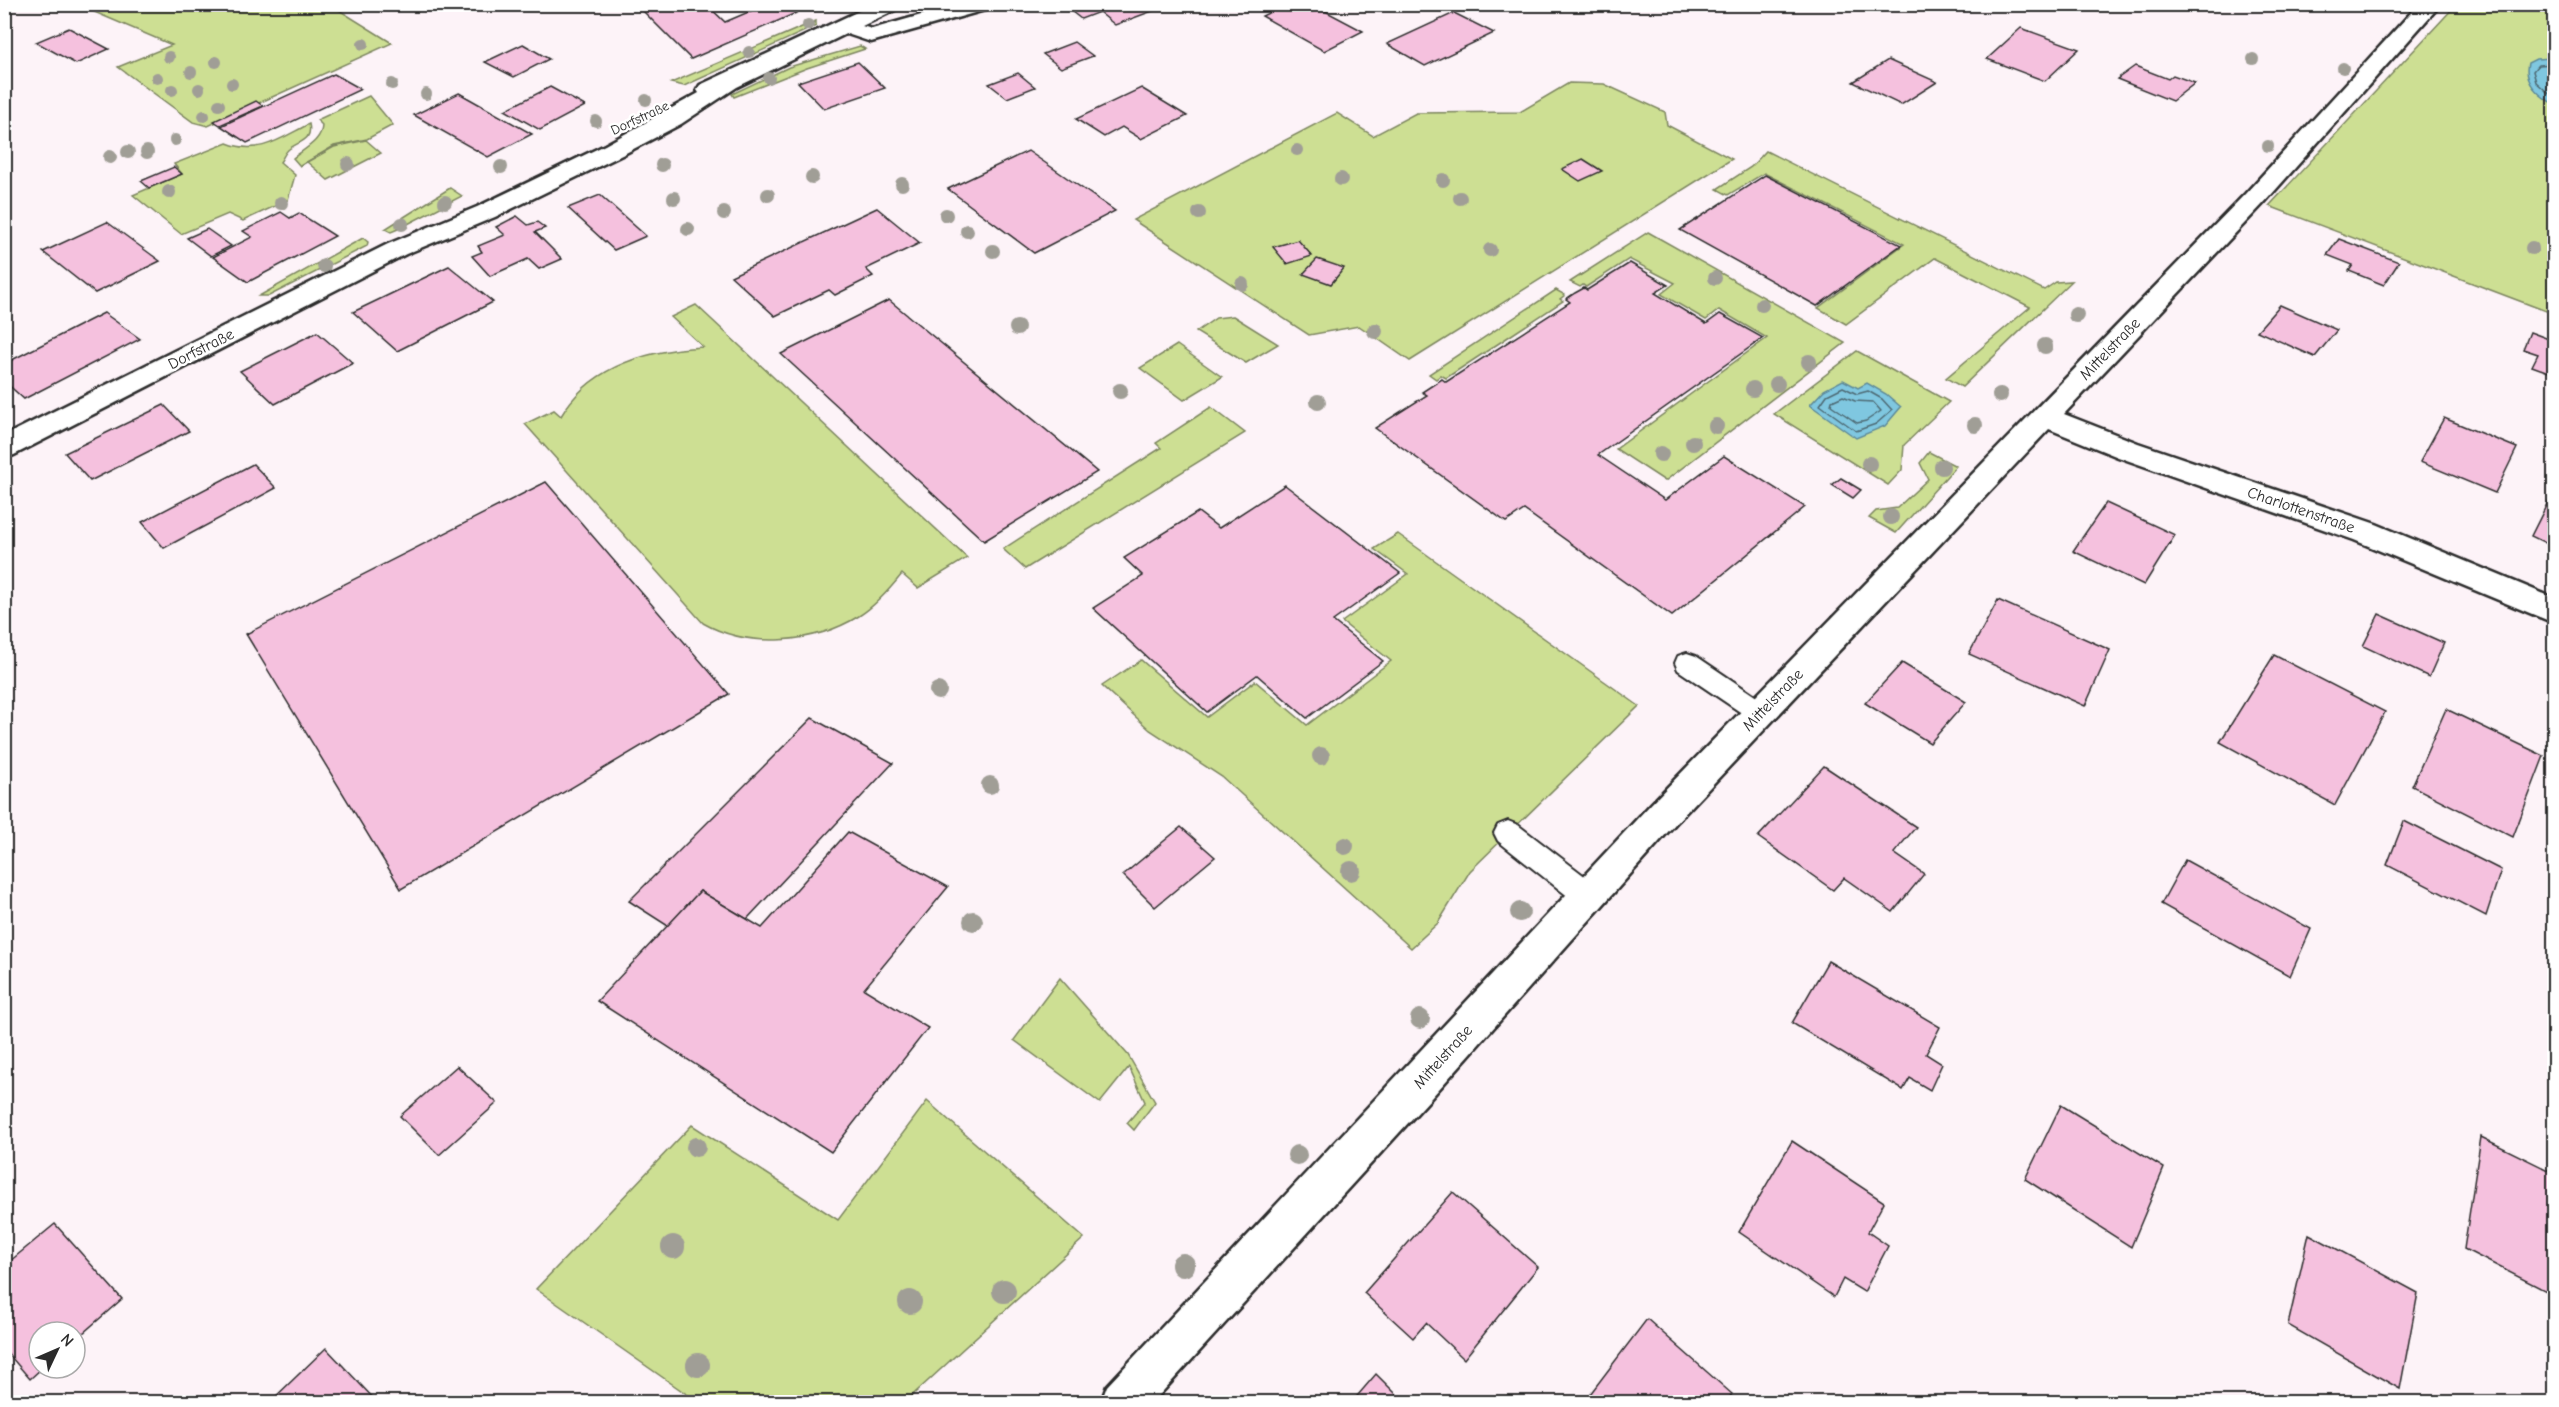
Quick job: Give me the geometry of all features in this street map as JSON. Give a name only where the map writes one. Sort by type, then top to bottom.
[{"type":"street","name":"Dorfstraße","points":[[4,448],[397,249],[521,175],[682,98],[729,82],[892,4]]},
{"type":"street","points":[[845,27],[871,36],[985,4]]},
{"type":"street","name":"Mittelstraße","points":[[1123,1402],[1663,814],[2254,199],[2431,4]]},
{"type":"street","name":"Charlottenstraße","points":[[2045,417],[2128,450],[2365,531],[2554,612]]},
{"type":"lane","points":[[1687,663],[1761,713]]},
{"type":"lane","points":[[1508,833],[1590,896]]},
{"type":"green space","points":[[109,4],[331,5],[392,43],[208,126],[193,122],[118,67],[172,45],[92,11]]},
{"type":"green space","points":[[2456,5],[2554,5],[2554,314],[2269,206]]},
{"type":"green space","points":[[816,21],[816,26],[684,86],[671,83]]},
{"type":"green space","points":[[860,46],[865,49],[807,68],[734,97],[732,94],[789,67]]},
{"type":"green space","points":[[1569,83],[1604,84],[1665,112],[1667,125],[1732,159],[1410,361],[1359,326],[1309,335],[1133,220],[1337,113],[1373,136],[1416,113],[1520,112]]},
{"type":"green space","points":[[369,96],[393,125],[367,139],[334,146],[300,166],[293,158],[319,136],[322,125],[317,120]]},
{"type":"green space","points":[[309,124],[310,130],[307,137],[288,150],[280,162],[295,175],[288,200],[243,221],[228,214],[181,234],[133,195],[182,174],[174,164],[227,143],[249,147],[270,144]]},
{"type":"green space","points":[[366,140],[381,153],[328,180],[307,162],[334,147]]},
{"type":"green space","points":[[1766,151],[2044,290],[2056,282],[2072,281],[1962,387],[1946,378],[2030,307],[1935,258],[1846,324],[1818,308],[1904,244],[1764,173],[1728,195],[1717,189],[1751,167]]},
{"type":"green space","points":[[450,188],[462,196],[391,232],[385,229]]},
{"type":"green space","points":[[1648,232],[1845,343],[1665,481],[1616,449],[1767,338],[1719,310],[1706,320],[1661,294],[1675,283],[1629,259],[1586,287],[1570,282]]},
{"type":"green space","points":[[363,238],[368,242],[367,246],[269,296],[259,296]]},
{"type":"green space","points":[[1556,290],[1565,295],[1560,299],[1563,301],[1446,378],[1441,375],[1436,379],[1429,374]]},
{"type":"green space","points":[[696,305],[967,558],[918,588],[902,574],[865,612],[822,633],[781,640],[761,640],[740,637],[703,623],[525,424],[554,410],[561,416],[588,384],[623,364],[662,352],[703,347],[671,317]]},
{"type":"green space","points":[[1233,316],[1278,344],[1246,363],[1196,332],[1216,318]]},
{"type":"green space","points":[[1177,345],[1222,377],[1184,400],[1140,368]]},
{"type":"green space","points":[[1857,351],[1949,402],[1904,445],[1902,470],[1888,485],[1774,414]]},
{"type":"green space","points":[[1211,407],[1245,433],[1025,569],[1003,549],[1161,448],[1156,443]]},
{"type":"green space","points":[[1929,452],[1956,466],[1896,533],[1869,518],[1876,511],[1897,508],[1928,479],[1920,463]]},
{"type":"green space","points":[[1398,534],[1639,706],[1470,871],[1438,923],[1411,948],[1222,777],[1150,730],[1102,686],[1141,660],[1207,717],[1255,681],[1307,725],[1391,661],[1342,622],[1408,574],[1374,549]]},
{"type":"green space","points":[[1060,978],[1128,1055],[1155,1102],[1134,1130],[1127,1123],[1145,1102],[1129,1067],[1100,1103],[1014,1040]]},
{"type":"green space","points":[[927,1101],[1084,1238],[905,1402],[698,1402],[536,1289],[692,1125],[838,1220]]},
{"type":"water","points":[[2554,58],[2554,104],[2534,88],[2527,70],[2528,63],[2536,59]]},
{"type":"water","points":[[1843,380],[1858,388],[1867,383],[1886,394],[1901,407],[1885,426],[1856,438],[1810,405],[1824,390]]},
{"type":"building","points":[[636,4],[706,4],[725,22],[760,7],[763,9],[774,4],[782,4],[796,13],[691,59]]},
{"type":"building","points":[[1062,4],[1171,4],[1115,25],[1099,12],[1081,19]]},
{"type":"building","points":[[1287,4],[1312,4],[1363,31],[1324,51],[1262,16]]},
{"type":"building","points":[[1454,13],[1494,33],[1425,66],[1387,44]]},
{"type":"building","points":[[69,28],[109,49],[76,64],[36,42]]},
{"type":"building","points":[[2021,28],[2079,49],[2045,81],[1987,59]]},
{"type":"building","points":[[1074,42],[1093,56],[1061,68],[1043,54]]},
{"type":"building","points":[[523,44],[549,59],[514,77],[485,62]]},
{"type":"building","points":[[1888,60],[1937,82],[1901,105],[1853,82]]},
{"type":"building","points":[[858,62],[885,88],[824,109],[798,82]]},
{"type":"building","points":[[2135,66],[2168,79],[2173,75],[2195,83],[2172,101],[2117,79]]},
{"type":"building","points":[[1018,73],[1035,87],[1007,98],[989,84]]},
{"type":"building","points":[[334,74],[361,89],[247,143],[221,126]]},
{"type":"building","points":[[550,87],[585,106],[540,130],[505,110]]},
{"type":"building","points":[[1141,88],[1187,116],[1141,139],[1122,127],[1104,137],[1076,119]]},
{"type":"building","points":[[459,93],[532,134],[488,157],[414,115]]},
{"type":"building","points":[[256,101],[263,106],[220,125],[214,121]]},
{"type":"building","points":[[1028,151],[1115,211],[1034,253],[948,189]]},
{"type":"building","points":[[1583,159],[1602,171],[1580,181],[1562,169]]},
{"type":"building","points":[[174,167],[182,174],[149,188],[141,181]]},
{"type":"building","points":[[1765,175],[1901,245],[1817,306],[1680,230]]},
{"type":"building","points":[[600,195],[646,236],[614,250],[568,208]]},
{"type":"building","points":[[877,208],[920,243],[866,269],[873,276],[835,295],[829,290],[775,316],[731,276]]},
{"type":"building","points":[[281,212],[290,218],[299,213],[335,236],[248,282],[213,257],[252,237],[243,231]]},
{"type":"building","points":[[517,216],[528,225],[537,222],[545,228],[535,232],[562,259],[539,269],[528,259],[490,276],[472,256],[482,252],[478,246],[505,235],[496,227]]},
{"type":"building","points":[[107,222],[160,261],[95,293],[43,252]]},
{"type":"building","points":[[207,229],[231,246],[211,256],[187,238]]},
{"type":"building","points":[[2339,239],[2399,262],[2384,285],[2349,271],[2353,265],[2327,255]]},
{"type":"building","points":[[1298,240],[1312,256],[1287,264],[1273,247]]},
{"type":"building","points":[[1317,259],[1344,268],[1331,284],[1303,274]]},
{"type":"building","points":[[1630,263],[1668,285],[1655,293],[1706,324],[1720,314],[1763,338],[1598,455],[1665,500],[1724,456],[1805,507],[1672,616],[1524,510],[1506,522],[1375,428],[1427,395],[1422,392],[1442,379],[1446,382],[1570,302],[1566,299],[1575,293],[1584,288],[1587,290]]},
{"type":"building","points":[[449,266],[493,302],[397,351],[353,312]]},
{"type":"building","points":[[889,300],[1097,472],[984,541],[781,354]]},
{"type":"building","points":[[2280,305],[2337,330],[2315,357],[2257,331]]},
{"type":"building","points":[[104,313],[140,339],[24,399],[4,381],[4,364]]},
{"type":"building","points":[[317,332],[353,363],[275,404],[240,371]]},
{"type":"building","points":[[2530,332],[2554,341],[2554,374],[2532,366],[2538,354],[2523,349]]},
{"type":"building","points":[[164,405],[189,431],[90,481],[65,453]]},
{"type":"building","points":[[2444,418],[2517,448],[2495,493],[2420,462]]},
{"type":"building","points":[[253,464],[276,488],[164,548],[142,522]]},
{"type":"building","points":[[1841,478],[1861,490],[1853,498],[1832,485]]},
{"type":"building","points":[[546,482],[729,694],[401,889],[246,634]]},
{"type":"building","points":[[1285,485],[1400,573],[1333,621],[1383,661],[1307,718],[1257,675],[1207,712],[1093,608],[1143,576],[1124,558],[1198,512],[1219,528]]},
{"type":"building","points":[[2554,490],[2554,547],[2531,536]]},
{"type":"building","points":[[2106,503],[2175,535],[2144,585],[2073,551]]},
{"type":"building","points":[[1998,600],[2110,650],[2085,706],[1969,654]]},
{"type":"building","points":[[2379,614],[2444,643],[2429,677],[2363,646]]},
{"type":"building","points":[[2274,655],[2385,712],[2335,805],[2220,742]]},
{"type":"building","points":[[1902,663],[1966,702],[1930,743],[1865,703]]},
{"type":"building","points":[[2446,709],[2544,756],[2513,837],[2412,786]]},
{"type":"building","points":[[812,718],[893,763],[747,919],[700,891],[668,926],[629,901]]},
{"type":"building","points":[[1824,766],[1916,827],[1894,853],[1924,874],[1893,912],[1844,878],[1833,890],[1758,837]]},
{"type":"building","points":[[2404,821],[2501,870],[2486,916],[2387,865]]},
{"type":"building","points":[[1181,827],[1215,857],[1155,907],[1123,875]]},
{"type":"building","points":[[848,832],[948,887],[864,989],[928,1028],[831,1152],[597,1001],[700,891],[762,928]]},
{"type":"building","points":[[2185,860],[2311,929],[2290,976],[2161,904]]},
{"type":"building","points":[[1828,961],[1940,1027],[1926,1054],[1942,1064],[1930,1090],[1910,1078],[1903,1090],[1792,1023]]},
{"type":"building","points":[[457,1066],[497,1103],[439,1155],[400,1116]]},
{"type":"building","points":[[2061,1105],[2164,1168],[2131,1247],[2025,1179]]},
{"type":"building","points":[[2481,1137],[2554,1173],[2554,1295],[2464,1249]]},
{"type":"building","points":[[1792,1141],[1884,1202],[1868,1232],[1888,1246],[1864,1292],[1843,1279],[1834,1297],[1739,1232]]},
{"type":"building","points":[[1453,1192],[1538,1267],[1464,1359],[1426,1323],[1413,1338],[1364,1293]]},
{"type":"building","points":[[55,1224],[122,1299],[87,1330],[87,1320],[27,1320],[27,1376],[4,1349],[4,1266]]},
{"type":"building","points":[[2309,1234],[2418,1293],[2400,1389],[2288,1325]]},
{"type":"building","points":[[1647,1319],[1732,1394],[1726,1402],[1584,1402]]},
{"type":"building","points":[[326,1348],[377,1402],[270,1402]]},
{"type":"building","points":[[1376,1374],[1404,1402],[1352,1402]]}]
